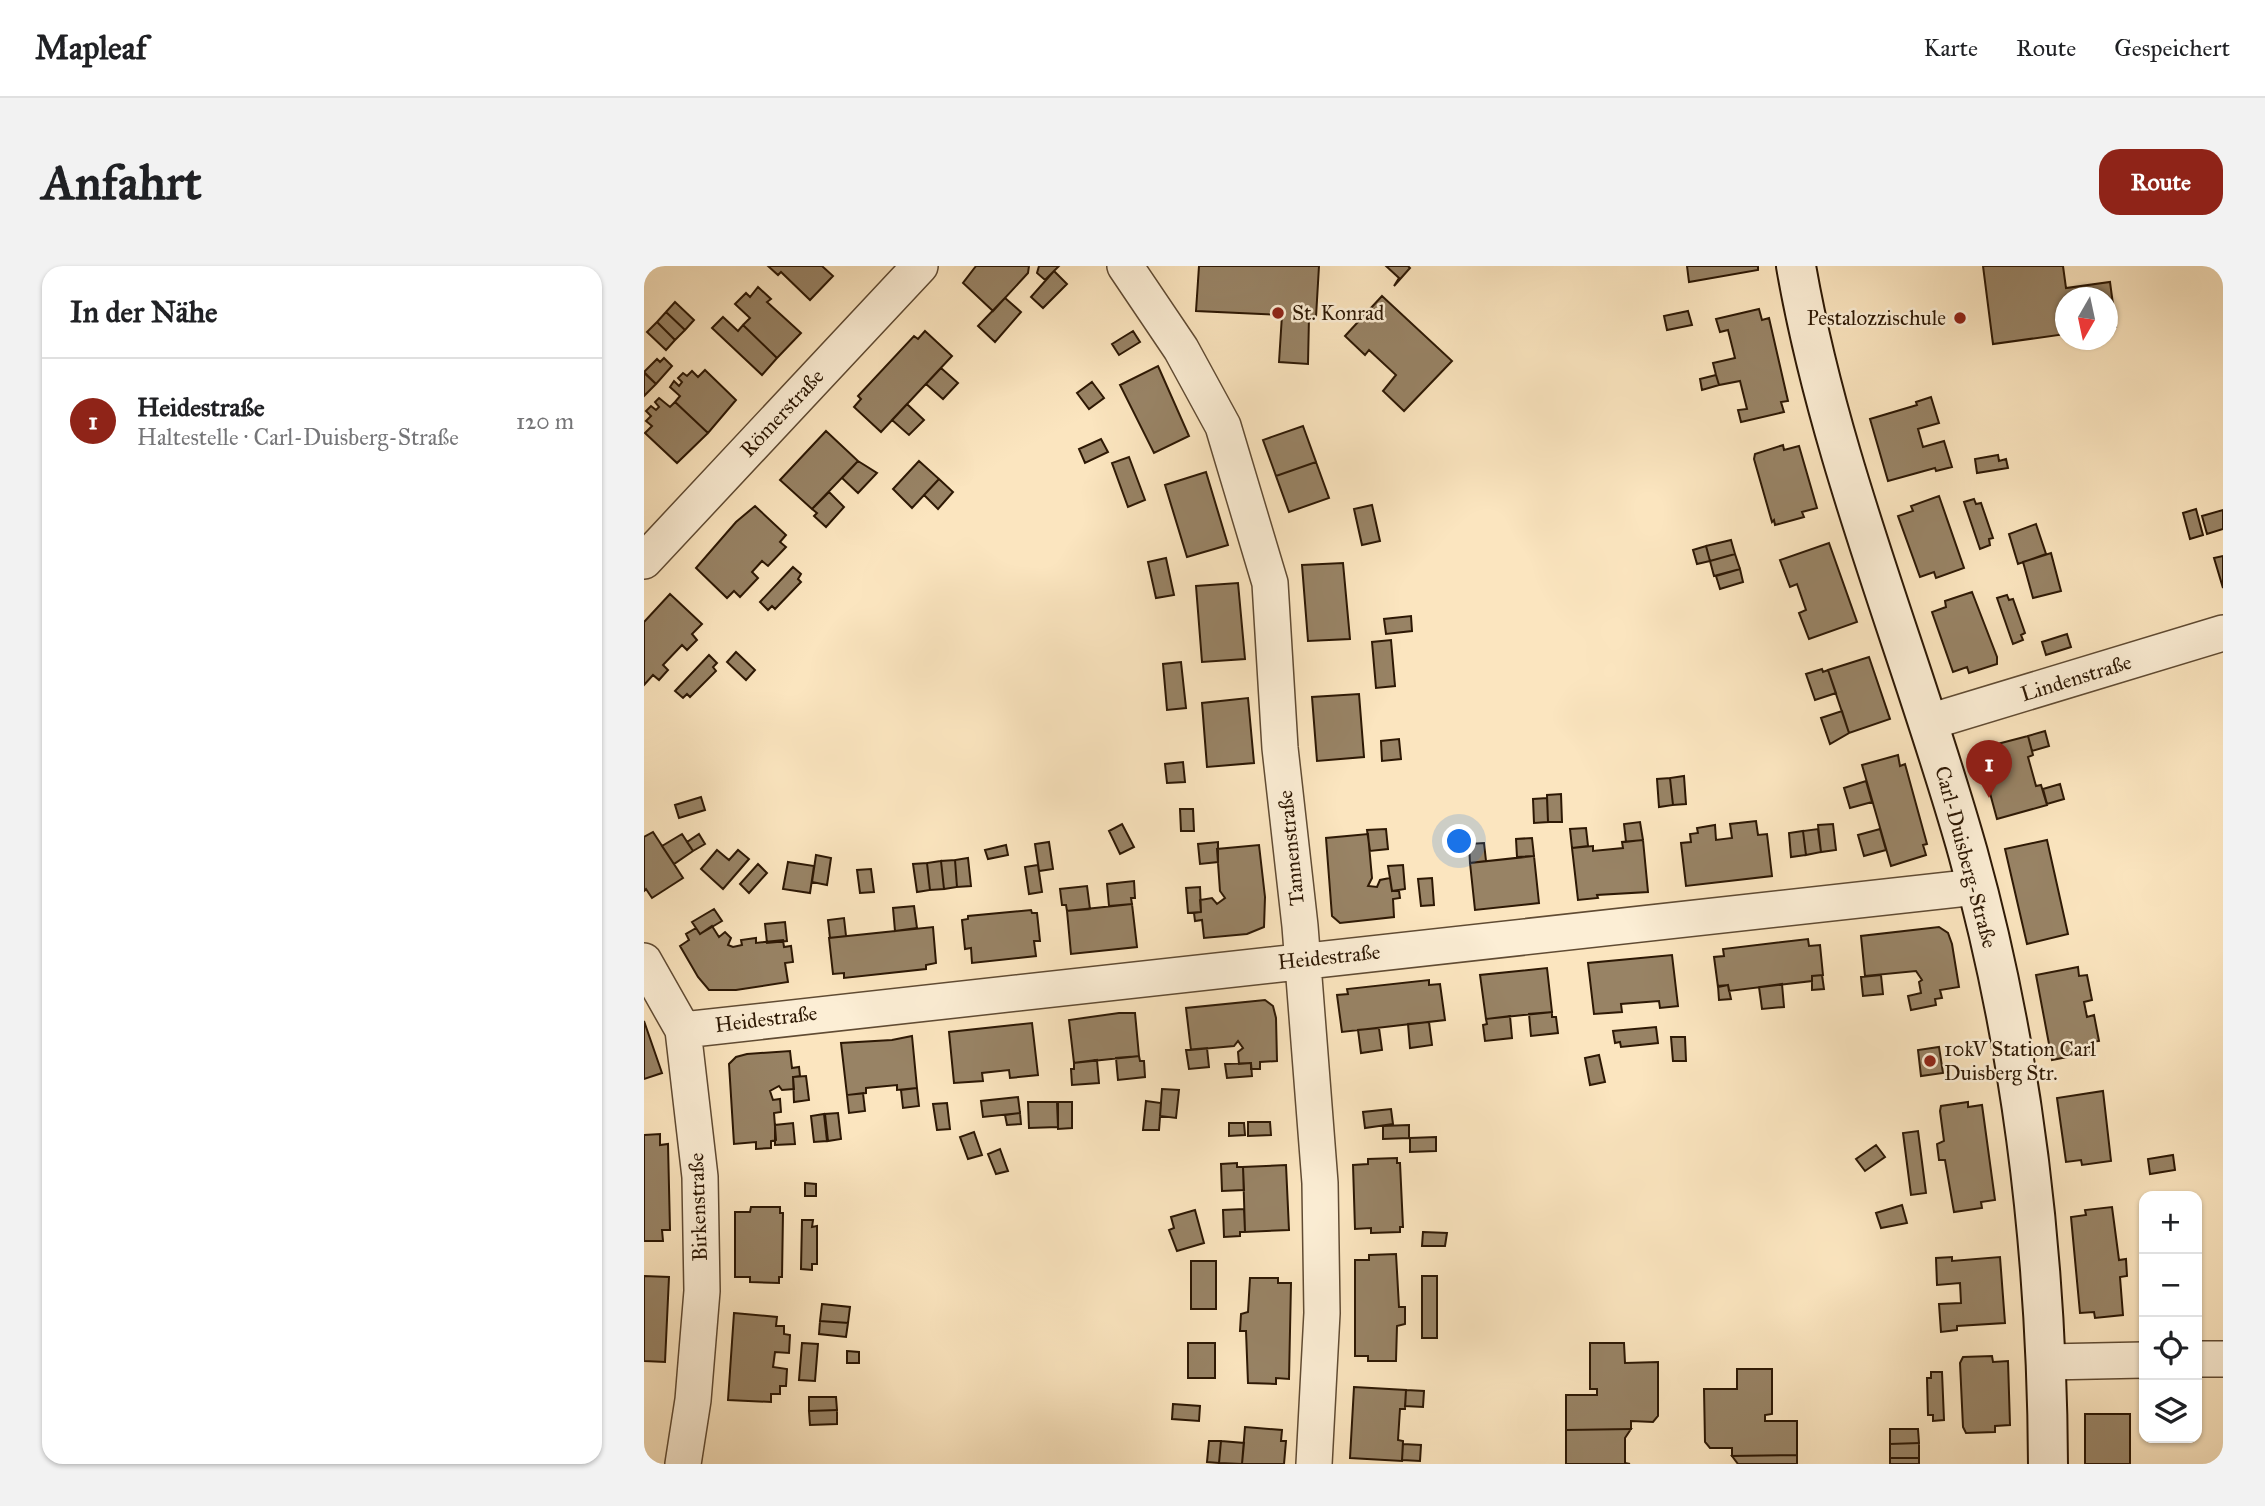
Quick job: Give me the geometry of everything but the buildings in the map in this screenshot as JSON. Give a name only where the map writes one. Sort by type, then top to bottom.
[{"type":"main road","name":"Carl-Duisberg-Straße","points":[[1796,266],[1819,368],[1854,494],[1929,722],[1976,887],[2004,1009],[2035,1211],[2047,1362],[2048,1464]]},
{"type":"street","name":"Römerstraße","points":[[644,561],[920,266]]},
{"type":"street","name":"Tannenstraße","points":[[1125,266],[1181,349],[1223,426],[1270,583],[1280,748],[1302,960],[1320,1183],[1322,1313],[1314,1464]]},
{"type":"street","name":"Lindenstraße","points":[[1929,722],[2223,633]]},
{"type":"street","name":"Heidestraße","points":[[683,1030],[1976,887]]},
{"type":"street","name":"Birkenstraße","points":[[644,961],[683,1030],[700,1177],[702,1291],[693,1400],[683,1464]]},
{"type":"street","points":[[2202,1359],[2223,1359]]},
{"type":"street","points":[[2047,1362],[2139,1360]]},
{"type":"place","name":"St. Konrad","points":[[1278,313]]},
{"type":"place","name":"Pestalozzischule","points":[[1960,318]]},
{"type":"place","name":"Heidestraße","points":[[1989,798]]},
{"type":"place","name":"10kV Station Carl Duisberg Str.","points":[[1930,1061]]}]
